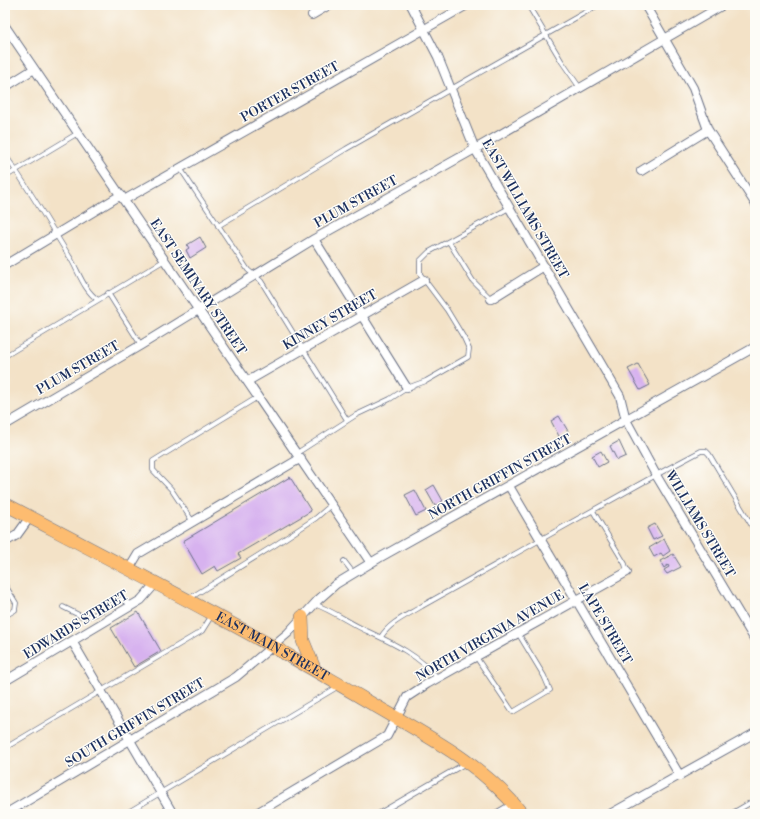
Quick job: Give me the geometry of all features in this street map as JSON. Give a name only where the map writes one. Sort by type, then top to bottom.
[{"type":"main road","name":"EAST MAIN STREET","points":[[5,504],[314,668],[468,762],[488,778],[519,809]]},
{"type":"main road","points":[[302,617],[303,641],[314,668]]},
{"type":"street","points":[[312,15],[328,5]]},
{"type":"street","name":"EAST WILLIAMS STREET","points":[[411,5],[425,29],[475,149],[620,396],[626,420]]},
{"type":"street","name":"PORTER STREET","points":[[5,265],[467,5]]},
{"type":"street","points":[[645,5],[693,88],[708,130],[755,203]]},
{"type":"street","name":"PLUM STREET","points":[[5,425],[141,345],[314,239],[475,149],[723,5]]},
{"type":"street","name":"EAST SEMINARY STREET","points":[[5,26],[299,455],[371,563]]},
{"type":"street","points":[[5,87],[34,69]]},
{"type":"street","points":[[641,171],[708,130]]},
{"type":"street","points":[[314,239],[407,388]]},
{"type":"street","points":[[491,299],[544,266]]},
{"type":"street","name":"KINNEY STREET","points":[[248,381],[424,280]]},
{"type":"street","name":"NORTH GRIFFIN STREET","points":[[271,646],[288,633],[314,604],[336,584],[755,347]]},
{"type":"street","name":"WILLIAMS STREET","points":[[626,420],[656,474],[755,640]]},
{"type":"street","points":[[129,569],[138,554],[193,522],[299,455]]},
{"type":"street","name":"LAPE STREET","points":[[508,486],[680,776]]},
{"type":"street","points":[[5,542],[17,535],[30,517]]},
{"type":"street","name":"NORTH VIRGINIA AVENUE","points":[[255,814],[387,736],[407,697],[475,656],[627,572]]},
{"type":"street","name":"EDWARDS STREET","points":[[5,681],[141,600],[155,584]]},
{"type":"street","points":[[72,641],[173,814]]},
{"type":"street","name":"SOUTH GRIFFIN STREET","points":[[5,814],[236,677],[271,646]]},
{"type":"street","points":[[610,814],[755,733]]},
{"type":"street","points":[[498,814],[519,809]]},
{"type":"lane","points":[[528,5],[580,88]]},
{"type":"lane","points":[[218,226],[451,89],[598,5]]},
{"type":"lane","points":[[5,177],[78,133]]},
{"type":"lane","points":[[5,155],[56,235],[88,290],[98,300]]},
{"type":"lane","points":[[179,168],[248,270],[261,281],[347,420]]},
{"type":"lane","points":[[299,455],[347,420],[390,399],[407,388],[426,381],[468,357],[469,352],[464,338],[448,310],[420,274],[420,262],[429,252],[509,208]]},
{"type":"lane","points":[[449,242],[473,281],[491,299]]},
{"type":"lane","points":[[5,356],[165,260]]},
{"type":"lane","points":[[108,294],[141,345]]},
{"type":"lane","points":[[193,522],[171,489],[153,470],[153,461],[258,397]]},
{"type":"lane","points":[[381,637],[385,631],[397,621],[422,606],[695,453],[706,451],[755,531]]},
{"type":"lane","points":[[186,600],[275,545],[316,518],[332,504]]},
{"type":"lane","points":[[593,511],[624,564],[627,572]]},
{"type":"lane","points":[[344,561],[354,574]]},
{"type":"lane","points":[[5,585],[16,603],[15,610],[5,616]]},
{"type":"lane","points":[[63,607],[83,617],[96,614],[121,599],[133,605]]},
{"type":"lane","points":[[314,604],[381,637],[416,657],[438,678]]},
{"type":"lane","points":[[5,748],[202,631],[213,614]]},
{"type":"lane","points":[[475,656],[513,712],[550,690],[544,676],[518,633]]},
{"type":"lane","points":[[125,814],[341,685]]},
{"type":"lane","points":[[378,814],[468,762]]},
{"type":"lane","points":[[731,814],[755,800]]},
{"type":"building","points":[[200,237],[206,248],[190,258],[186,250],[189,248],[187,245]]},
{"type":"building","points":[[638,364],[650,385],[640,390],[628,369]]},
{"type":"building","points":[[559,416],[568,431],[560,438],[551,421]]},
{"type":"building","points":[[619,441],[626,456],[617,460],[610,446]]},
{"type":"building","points":[[601,451],[607,462],[598,467],[592,456]]},
{"type":"building","points":[[290,477],[311,511],[238,554],[241,558],[218,571],[215,566],[202,574],[183,541]]},
{"type":"building","points":[[434,485],[443,501],[435,506],[426,490]]},
{"type":"building","points":[[415,490],[426,511],[416,516],[405,495]]},
{"type":"building","points":[[655,524],[662,536],[653,540],[647,528]]},
{"type":"building","points":[[664,539],[670,551],[663,556],[661,553],[654,557],[649,548]]},
{"type":"building","points":[[673,554],[681,567],[667,574],[664,570],[669,567],[668,565],[664,568],[660,561]]},
{"type":"building","points":[[138,612],[161,651],[134,667],[111,628]]}]
